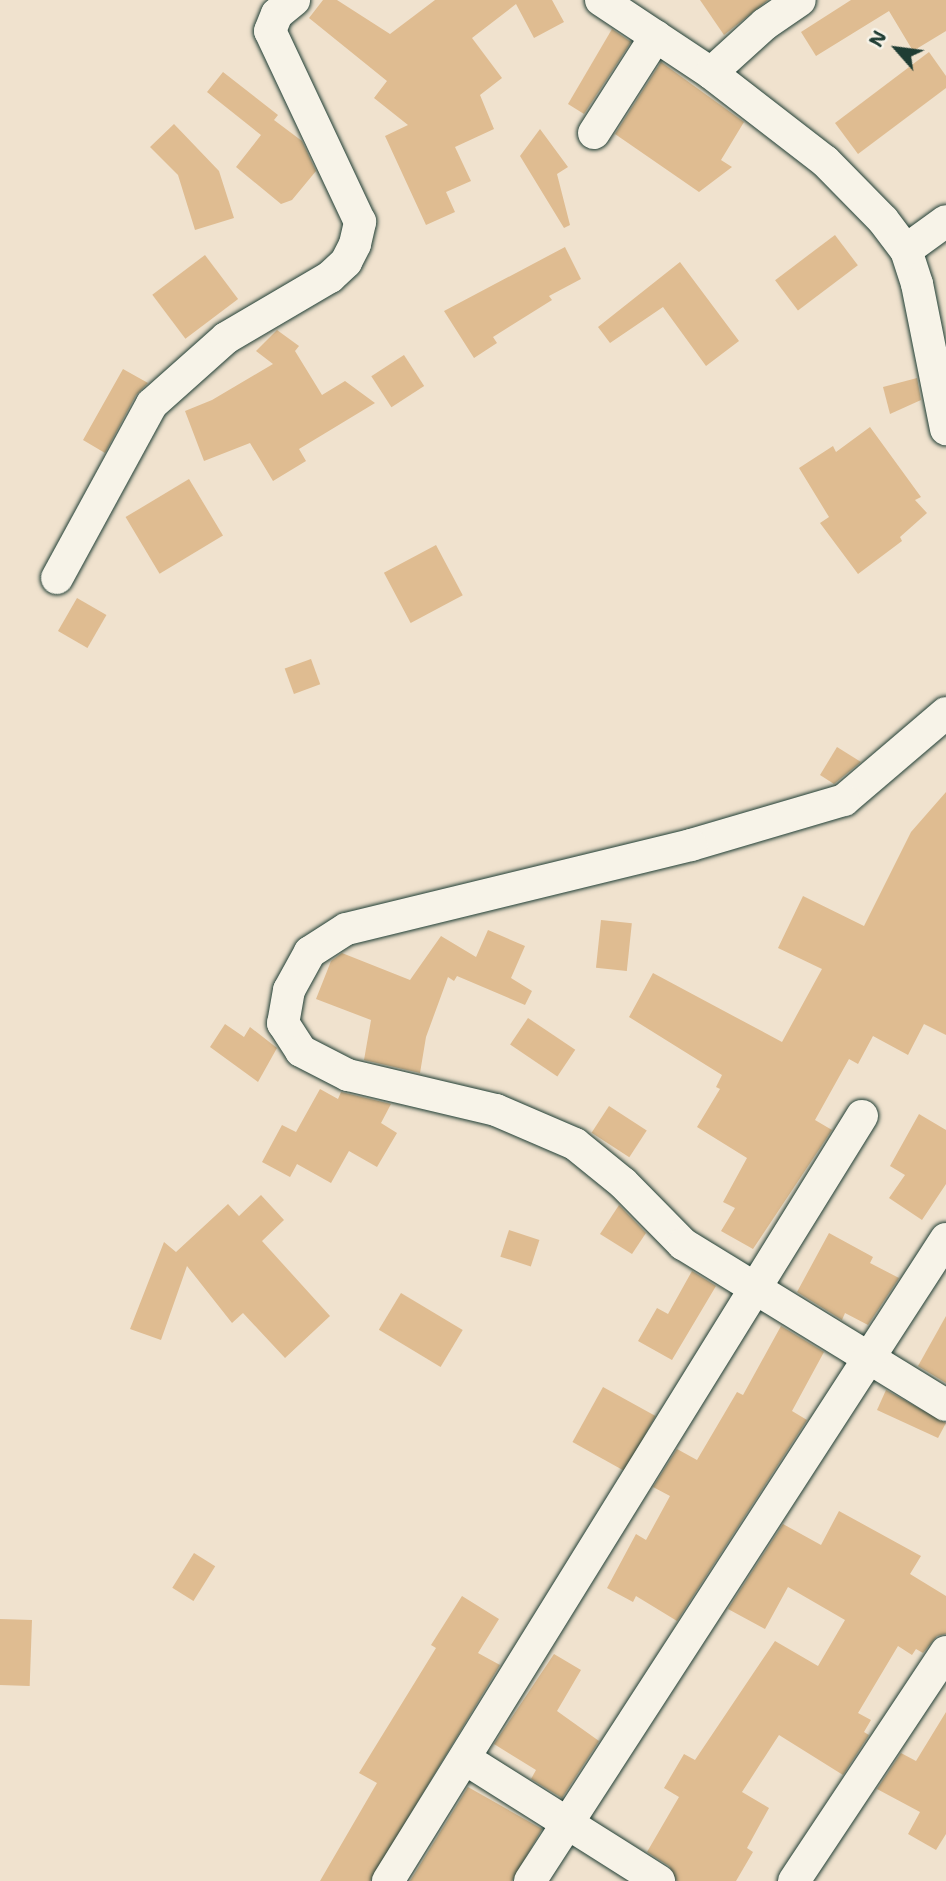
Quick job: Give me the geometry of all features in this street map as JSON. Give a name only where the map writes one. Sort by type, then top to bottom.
[{"type":"street","points":[[57,578],[152,404],[226,338],[330,277],[345,262],[355,244],[360,222],[270,31],[277,14],[294,0]]},
{"type":"street","points":[[601,0],[711,73],[825,161],[883,220],[906,250],[930,335],[946,429]]},
{"type":"street","points":[[711,73],[765,24],[800,0]]},
{"type":"street","points":[[594,133],[656,36]]},
{"type":"street","points":[[906,250],[946,221]]},
{"type":"street","points":[[946,713],[844,800],[691,845],[346,929],[310,952],[289,990],[283,1023],[301,1051],[348,1075],[496,1110],[575,1144],[623,1183],[683,1244],[946,1405]]},
{"type":"street","points":[[388,1881],[467,1760],[862,1116]]},
{"type":"street","points":[[530,1881],[946,1240]]},
{"type":"street","points":[[794,1881],[946,1652]]},
{"type":"street","points":[[467,1760],[570,1821],[659,1881]]},
{"type":"building","points":[[323,0],[337,0],[390,34],[435,0],[552,0],[564,22],[534,38],[516,4],[472,38],[502,78],[480,95],[494,129],[455,147],[471,181],[446,192],[455,212],[426,225],[385,136],[408,125],[374,98],[387,81],[309,18]]},
{"type":"building","points":[[700,0],[768,0],[724,35]]},
{"type":"building","points":[[851,0],[946,0],[946,31],[913,51],[889,11],[816,56],[801,32]]},
{"type":"building","points":[[612,29],[631,42],[584,114],[568,104]]},
{"type":"building","points":[[929,52],[946,76],[946,88],[858,154],[835,123]]},
{"type":"building","points":[[661,62],[744,122],[721,160],[732,167],[699,192],[615,134]]},
{"type":"building","points":[[223,72],[278,115],[274,120],[302,141],[316,171],[292,200],[281,204],[236,167],[261,135],[207,92]]},
{"type":"building","points":[[174,124],[219,171],[234,218],[195,230],[178,175],[150,147]]},
{"type":"building","points":[[540,129],[568,167],[557,174],[570,225],[564,228],[520,156]]},
{"type":"building","points":[[835,235],[858,265],[798,310],[775,280]]},
{"type":"building","points":[[565,247],[581,279],[549,296],[552,300],[493,337],[497,343],[474,358],[444,311]]},
{"type":"building","points":[[205,255],[238,299],[185,339],[152,295]]},
{"type":"building","points":[[680,262],[739,341],[706,366],[663,307],[610,343],[598,327]]},
{"type":"building","points":[[277,330],[299,346],[295,351],[322,395],[345,381],[375,403],[299,449],[306,461],[273,481],[250,443],[204,461],[185,411],[212,400],[273,364],[256,351]]},
{"type":"building","points":[[404,355],[424,386],[391,407],[371,376]]},
{"type":"building","points":[[123,369],[148,383],[136,395],[105,453],[83,440]]},
{"type":"building","points":[[917,378],[921,400],[890,414],[883,387]]},
{"type":"building","points":[[870,427],[921,497],[915,500],[927,513],[900,537],[902,541],[858,574],[820,523],[829,517],[799,468],[833,446],[836,452]]},
{"type":"building","points":[[189,479],[223,536],[160,574],[126,517]]},
{"type":"building","points":[[436,545],[463,595],[411,623],[384,573]]},
{"type":"building","points":[[77,598],[106,615],[87,648],[58,631]]},
{"type":"building","points":[[311,659],[320,684],[294,694],[285,669]]},
{"type":"building","points":[[837,747],[861,762],[834,784],[820,775]]},
{"type":"building","points":[[946,792],[946,1035],[924,1024],[908,1055],[873,1036],[858,1064],[849,1059],[815,1120],[832,1130],[753,1249],[721,1231],[735,1208],[723,1202],[747,1158],[697,1127],[720,1089],[716,1087],[722,1075],[629,1017],[653,973],[782,1042],[822,969],[778,948],[803,896],[864,926],[911,832]]},
{"type":"building","points":[[601,920],[632,923],[627,971],[596,968]]},
{"type":"building","points":[[488,930],[525,946],[511,978],[532,991],[525,1005],[457,976],[454,981],[448,977],[426,1037],[420,1073],[364,1060],[371,1020],[316,999],[331,961],[342,953],[410,980],[441,936],[476,957]]},
{"type":"building","points":[[528,1018],[575,1050],[557,1076],[510,1045]]},
{"type":"building","points":[[225,1024],[244,1037],[250,1027],[277,1048],[258,1082],[210,1047]]},
{"type":"building","points":[[320,1089],[338,1099],[341,1092],[391,1104],[381,1123],[397,1133],[377,1167],[349,1151],[331,1183],[297,1164],[290,1177],[262,1162],[282,1125],[296,1132]]},
{"type":"building","points":[[609,1106],[647,1131],[629,1157],[592,1133]]},
{"type":"building","points":[[919,1114],[946,1130],[946,1184],[922,1220],[889,1198],[905,1175],[890,1166]]},
{"type":"building","points":[[261,1195],[284,1220],[262,1241],[330,1316],[285,1358],[243,1313],[232,1323],[187,1266],[161,1340],[130,1329],[164,1242],[176,1252],[228,1204],[239,1216]]},
{"type":"building","points":[[619,1205],[646,1233],[632,1254],[600,1234]]},
{"type":"building","points":[[509,1230],[539,1240],[531,1267],[500,1257]]},
{"type":"building","points":[[829,1233],[873,1257],[870,1263],[899,1278],[868,1325],[845,1313],[842,1320],[797,1292]]},
{"type":"building","points":[[692,1271],[716,1286],[672,1360],[638,1341],[657,1308],[668,1314]]},
{"type":"building","points":[[401,1293],[463,1330],[441,1367],[379,1330]]},
{"type":"building","points":[[946,1316],[946,1383],[918,1366]]},
{"type":"building","points":[[781,1326],[824,1352],[792,1411],[807,1420],[677,1621],[636,1596],[633,1602],[607,1588],[636,1534],[646,1540],[670,1496],[653,1487],[677,1449],[697,1460],[737,1392],[743,1395]]},
{"type":"building","points":[[603,1387],[655,1416],[625,1471],[572,1442]]},
{"type":"building","points":[[886,1390],[946,1423],[938,1438],[877,1410]]},
{"type":"building","points":[[839,1511],[921,1556],[910,1574],[946,1596],[946,1634],[937,1636],[923,1653],[916,1649],[912,1655],[898,1646],[858,1713],[871,1720],[864,1732],[869,1735],[843,1775],[779,1735],[742,1792],[769,1808],[747,1848],[753,1852],[736,1881],[677,1881],[669,1866],[647,1852],[679,1797],[664,1788],[684,1754],[695,1760],[775,1641],[818,1666],[845,1620],[788,1587],[765,1629],[728,1609],[783,1524],[821,1545]]},
{"type":"building","points":[[194,1553],[215,1566],[193,1601],[172,1588]]},
{"type":"building","points":[[462,1596],[499,1619],[478,1653],[500,1665],[370,1881],[320,1881],[377,1783],[359,1773],[436,1648],[431,1645]]},
{"type":"building","points":[[0,1619],[32,1620],[30,1686],[0,1685]]},
{"type":"building","points":[[554,1654],[581,1670],[557,1711],[599,1741],[562,1798],[531,1779],[536,1770],[494,1744]]},
{"type":"building","points":[[946,1712],[946,1834],[936,1850],[908,1834],[920,1812],[877,1789],[901,1753],[916,1761]]},
{"type":"building","points":[[468,1787],[542,1829],[512,1881],[410,1881]]}]
